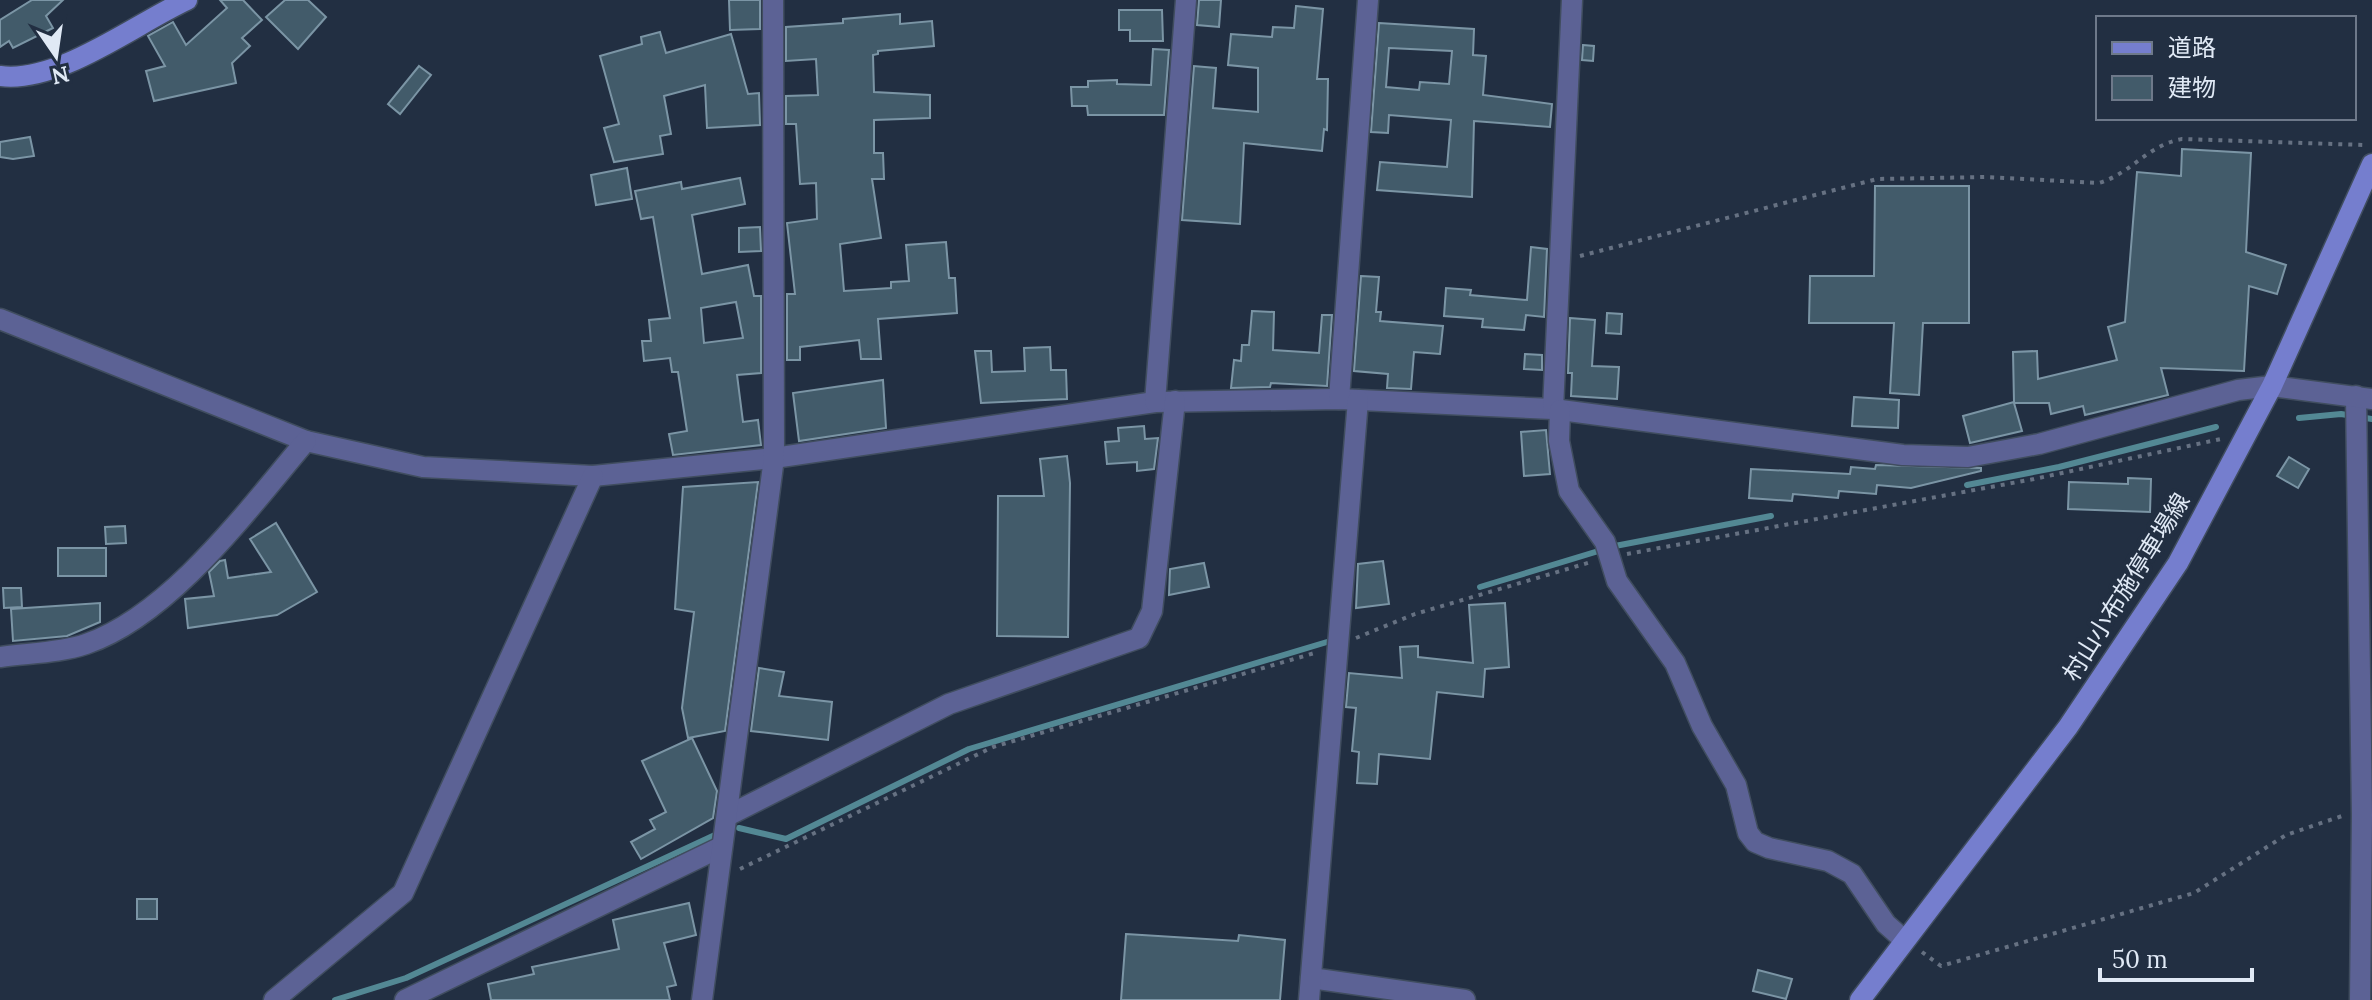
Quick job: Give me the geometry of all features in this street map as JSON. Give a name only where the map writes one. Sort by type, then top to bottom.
[{"type":"main road","points":[[0,76],[36,74],[66,63],[187,0]]},
{"type":"main road","name":"村山小布施停車場線","points":[[1860,1000],[1903,939],[2068,727],[2178,563],[2272,386],[2372,164]]},
{"type":"street","points":[[702,1000],[774,458],[773,0]]},
{"type":"street","points":[[727,816],[949,704],[1139,638],[1152,611],[1186,0]]},
{"type":"street","points":[[1309,1000],[1337,646],[1368,0]]},
{"type":"street","points":[[1572,0],[1558,261],[1556,409],[1569,491],[1607,551],[1617,581],[1675,663],[1702,726],[1736,785],[1748,833],[1755,842],[1769,848],[1828,861],[1852,874],[1886,924],[1903,939]]},
{"type":"street","points":[[0,319],[306,441],[423,467],[593,476],[774,458],[1165,402],[1348,400],[1556,409],[1903,455],[1968,457],[2039,444],[2238,390],[2272,386],[2360,407],[2365,464],[2367,815],[2360,1000]]},
{"type":"street","points":[[0,657],[84,645],[132,622],[213,551],[306,441]]},
{"type":"street","points":[[274,1000],[403,893],[593,476]]},
{"type":"street","points":[[418,997],[721,847]]},
{"type":"street","points":[[1311,978],[1465,1000]]},
{"type":"path","points":[[1558,261],[1877,179],[1987,177],[2099,183],[2115,178],[2157,146],[2182,139],[2352,143],[2372,147]]},
{"type":"path","points":[[717,880],[993,747],[1337,646],[1415,614],[1607,551],[2034,479],[2221,439]]},
{"type":"path","points":[[1903,939],[1941,966],[2194,893],[2286,835],[2340,816],[2367,815]]},
{"type":"building","points":[[32,0],[63,0],[46,16],[53,28],[13,48],[9,41],[0,47],[0,20]]},
{"type":"building","points":[[220,0],[243,0],[262,20],[242,38],[250,46],[232,63],[236,83],[154,101],[146,71],[165,66],[148,36],[173,22],[186,45],[227,8]]},
{"type":"building","points":[[285,0],[308,0],[326,17],[298,49],[266,17]]},
{"type":"building","points":[[729,0],[760,0],[760,29],[730,30]]},
{"type":"building","points":[[1199,0],[1221,0],[1219,27],[1197,25]]},
{"type":"building","points":[[1296,6],[1323,9],[1317,79],[1328,79],[1327,130],[1324,129],[1322,151],[1244,143],[1240,224],[1182,220],[1194,66],[1216,68],[1213,108],[1258,112],[1258,68],[1228,65],[1231,34],[1272,37],[1273,27],[1294,28]]},
{"type":"building","points":[[1119,10],[1162,10],[1163,41],[1130,41],[1130,30],[1119,30]]},
{"type":"building","points":[[900,14],[900,24],[932,21],[934,46],[878,51],[873,55],[874,92],[930,95],[930,118],[874,120],[874,153],[883,153],[884,179],[872,179],[881,238],[840,244],[844,291],[891,288],[891,282],[909,281],[906,245],[946,242],[949,278],[955,278],[957,313],[878,319],[881,359],[861,359],[859,340],[800,347],[800,360],[787,360],[787,294],[795,294],[787,223],[817,219],[816,183],[800,184],[796,124],[786,124],[786,96],[818,95],[816,59],[786,61],[786,27],[843,23],[843,19]]},
{"type":"building","points":[[1379,23],[1474,29],[1473,55],[1486,56],[1483,95],[1552,104],[1550,127],[1474,121],[1472,197],[1377,190],[1380,162],[1447,167],[1451,120],[1389,115],[1388,133],[1371,132]],"holes":[[[1389,48],[1452,51],[1449,84],[1420,82],[1419,90],[1386,87]]]},
{"type":"building","points":[[660,32],[666,53],[731,34],[748,94],[759,93],[760,125],[707,128],[705,85],[664,96],[671,134],[660,136],[663,154],[614,162],[604,128],[619,124],[600,56],[642,44],[641,37]]},
{"type":"building","points":[[1583,45],[1594,46],[1593,61],[1582,60]]},
{"type":"building","points":[[1153,49],[1169,50],[1164,115],[1088,115],[1087,106],[1072,106],[1071,87],[1088,87],[1088,81],[1117,80],[1117,84],[1151,85]]},
{"type":"building","points":[[419,66],[431,75],[400,114],[388,104]]},
{"type":"building","points":[[30,137],[34,156],[0,157],[0,142]]},
{"type":"building","points":[[2182,149],[2251,153],[2246,252],[2286,265],[2277,294],[2249,286],[2244,371],[2161,368],[2168,395],[2085,415],[2083,406],[2051,414],[2049,403],[2014,403],[2022,431],[1970,443],[1963,416],[2014,402],[2013,352],[2037,351],[2038,379],[2117,360],[2108,327],[2125,322],[2137,172],[2181,176]]},
{"type":"building","points":[[627,168],[632,199],[596,205],[591,175]]},
{"type":"building","points":[[740,178],[745,204],[692,215],[702,274],[748,265],[754,296],[761,296],[761,373],[737,375],[743,422],[758,420],[761,445],[673,455],[669,434],[687,431],[678,372],[672,372],[670,358],[644,361],[642,341],[651,341],[649,320],[670,318],[653,217],[641,219],[635,191],[681,182],[682,189]],"holes":[[[736,302],[743,338],[704,343],[701,308]]]},
{"type":"building","points":[[1875,186],[1969,186],[1969,323],[1923,323],[1919,395],[1890,393],[1894,323],[1809,323],[1810,276],[1874,276]]},
{"type":"building","points":[[760,227],[761,251],[739,252],[739,228]]},
{"type":"building","points":[[1531,247],[1547,249],[1544,317],[1526,315],[1524,330],[1482,327],[1483,319],[1444,316],[1446,288],[1471,290],[1470,295],[1527,300]]},
{"type":"building","points":[[1361,276],[1379,277],[1376,312],[1381,312],[1380,321],[1443,326],[1440,354],[1414,352],[1411,389],[1387,388],[1388,374],[1354,371]]},
{"type":"building","points":[[1252,311],[1274,312],[1273,350],[1319,353],[1322,315],[1332,315],[1327,386],[1271,383],[1270,387],[1231,388],[1234,360],[1241,361],[1242,345],[1249,345]]},
{"type":"building","points":[[1607,313],[1622,314],[1621,334],[1606,333]]},
{"type":"building","points":[[1570,318],[1595,320],[1592,366],[1619,367],[1617,399],[1571,396],[1572,373],[1568,373]]},
{"type":"building","points":[[1050,347],[1051,370],[1066,370],[1067,399],[981,403],[975,351],[991,351],[992,372],[1025,371],[1024,348]]},
{"type":"building","points":[[1525,354],[1542,355],[1542,370],[1524,369]]},
{"type":"building","points":[[883,380],[886,428],[799,441],[793,393]]},
{"type":"building","points":[[1854,397],[1899,400],[1898,428],[1852,426]]},
{"type":"building","points":[[1144,426],[1145,439],[1158,438],[1154,469],[1137,471],[1137,462],[1107,464],[1105,442],[1119,441],[1118,428]]},
{"type":"building","points":[[1546,430],[1550,474],[1524,476],[1521,432]]},
{"type":"building","points":[[1067,456],[1070,483],[1068,637],[997,636],[998,496],[1044,496],[1040,459]]},
{"type":"building","points":[[2289,457],[2309,469],[2298,488],[2277,476]]},
{"type":"building","points":[[1876,465],[1981,468],[1981,471],[1911,488],[1877,485],[1876,494],[1839,491],[1838,498],[1793,494],[1792,501],[1749,498],[1751,469],[1850,474],[1851,467],[1875,469]]},
{"type":"building","points":[[2128,478],[2151,479],[2150,512],[2068,509],[2069,482],[2128,484]]},
{"type":"building","points":[[758,482],[725,731],[688,738],[682,708],[694,612],[675,609],[683,487]]},
{"type":"building","points":[[276,523],[317,592],[277,615],[188,628],[185,599],[214,596],[209,572],[220,561],[225,560],[228,578],[271,572],[250,539]]},
{"type":"building","points":[[125,526],[126,543],[106,544],[105,527]]},
{"type":"building","points":[[58,548],[106,548],[106,576],[58,576]]},
{"type":"building","points":[[1383,561],[1389,604],[1356,608],[1358,564]]},
{"type":"building","points":[[1204,563],[1209,587],[1169,595],[1170,569]]},
{"type":"building","points":[[3,588],[21,588],[22,607],[4,608]]},
{"type":"building","points":[[100,603],[100,622],[67,636],[13,641],[11,609]]},
{"type":"building","points":[[1505,603],[1509,667],[1485,669],[1483,697],[1437,692],[1430,759],[1379,754],[1377,784],[1357,783],[1359,752],[1352,751],[1356,708],[1346,707],[1349,673],[1402,678],[1400,647],[1418,646],[1418,657],[1473,663],[1469,605]]},
{"type":"building","points":[[759,668],[784,672],[779,696],[832,702],[828,740],[751,731]]},
{"type":"building","points":[[692,738],[717,791],[713,818],[641,859],[631,842],[655,829],[650,820],[666,812],[642,761]]},
{"type":"building","points":[[137,899],[157,899],[157,919],[137,919]]},
{"type":"building","points":[[689,903],[696,935],[664,943],[676,985],[667,987],[670,1000],[491,1000],[488,984],[534,974],[532,967],[619,949],[613,920]]},
{"type":"building","points":[[1126,934],[1238,941],[1239,935],[1285,940],[1280,1000],[1121,1000]]},
{"type":"building","points":[[1758,970],[1792,979],[1786,999],[1753,991]]},
{"type":"waterway","points":[[2299,418],[2341,414],[2372,419]]},
{"type":"waterway","points":[[1967,485],[2059,467],[2216,427]]},
{"type":"waterway","points":[[1480,587],[1615,546],[1771,516]]},
{"type":"waterway","points":[[739,828],[786,839],[969,749],[1327,642]]},
{"type":"waterway","points":[[335,1000],[406,978],[715,835]]}]
